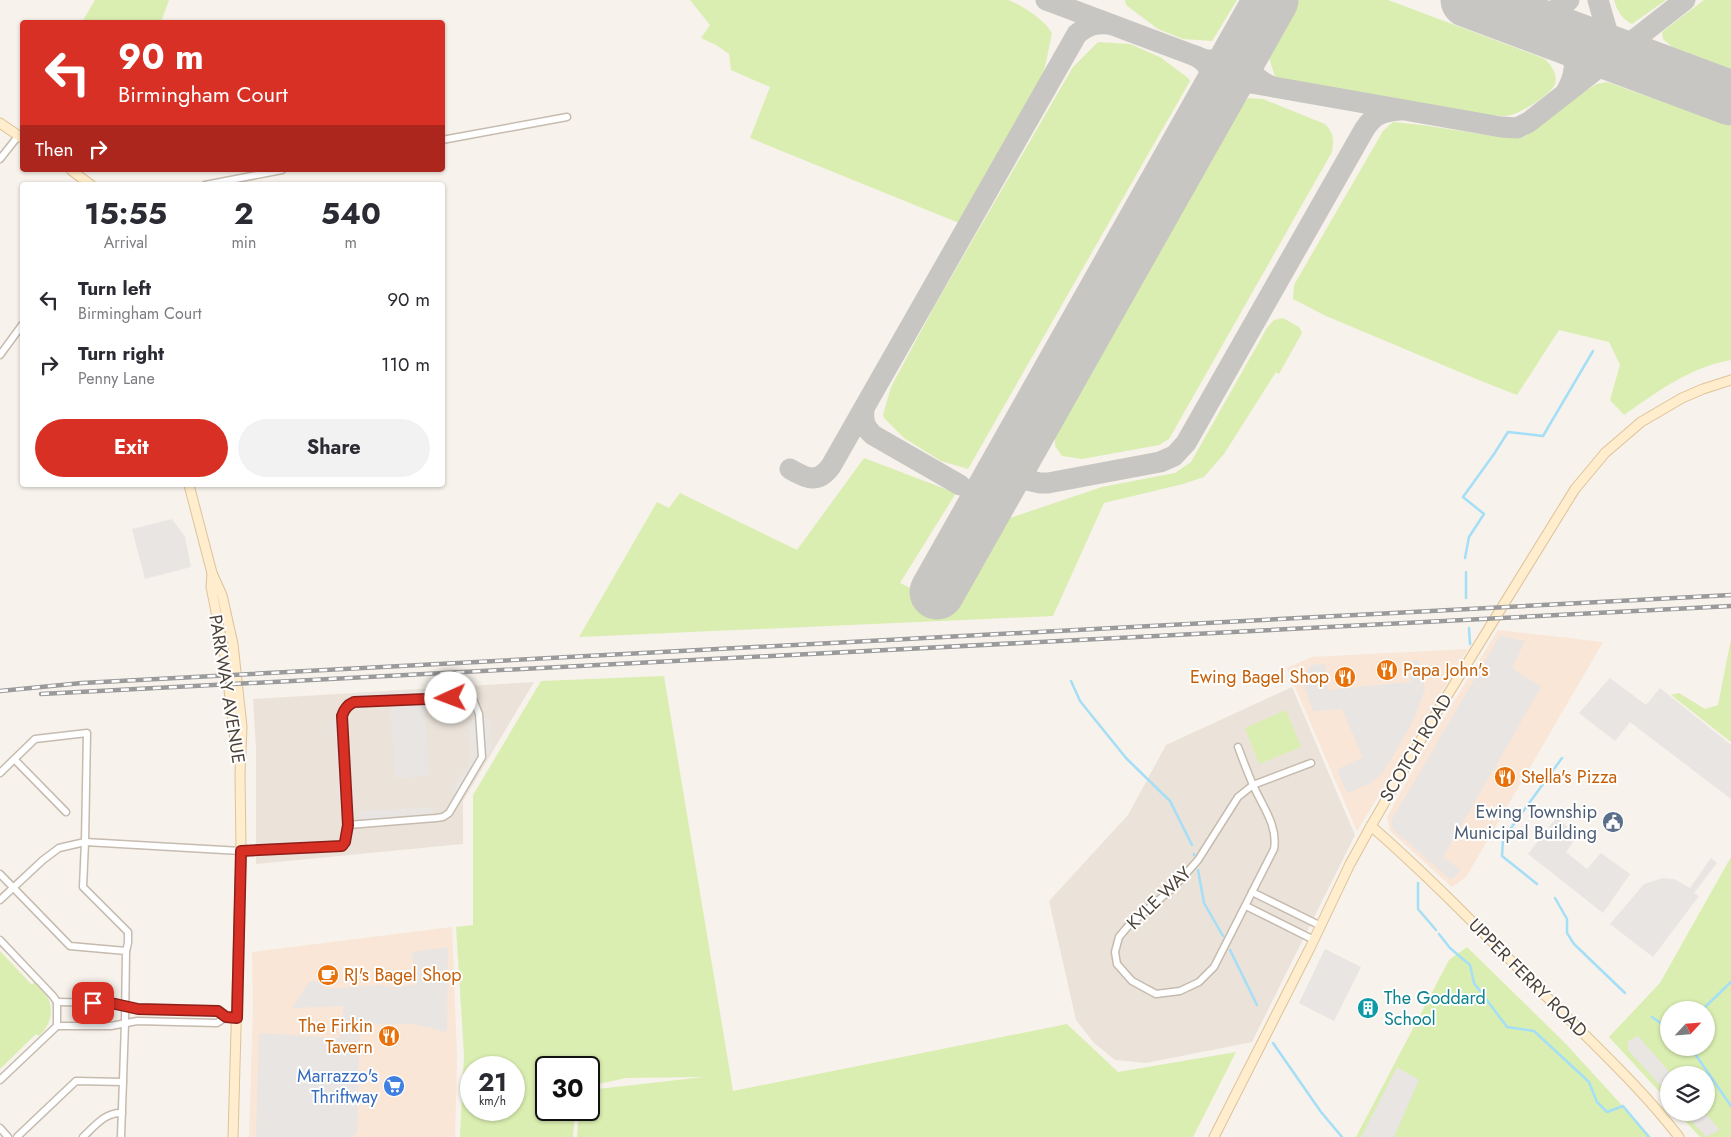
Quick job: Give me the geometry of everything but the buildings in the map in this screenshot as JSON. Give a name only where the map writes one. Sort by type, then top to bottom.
[{"type":"main road","points":[[0,123],[20,135]]},
{"type":"main road","points":[[73,172],[87,182]]},
{"type":"main road","name":"SCOTCH ROAD","points":[[1214,1137],[1370,826],[1420,740],[1575,489],[1589,470],[1622,437],[1661,409],[1703,389],[1731,380]]},
{"type":"main road","name":"PARKWAY AVENUE","points":[[190,487],[212,573],[222,595],[237,669],[242,727],[240,774],[241,851],[233,1137]]},
{"type":"main road","name":"UPPER FERRY ROAD","points":[[1370,826],[1425,874],[1648,1098],[1679,1137]]},
{"type":"street","points":[[445,139],[566,117]]},
{"type":"street","points":[[0,159],[20,137]]},
{"type":"street","points":[[220,182],[272,172]]},
{"type":"street","points":[[0,355],[20,328]]},
{"type":"street","points":[[0,900],[43,860],[59,848],[85,842],[241,851],[342,846],[345,842],[348,825],[342,716],[348,704],[354,702],[466,697],[473,699],[479,714],[482,757],[449,813],[436,818],[348,825]]},
{"type":"street","points":[[0,773],[35,739],[88,733],[83,887],[128,932],[121,1137]]},
{"type":"street","name":"KYLE WAY","points":[[1238,747],[1253,786],[1274,828],[1276,839],[1274,849],[1214,967],[1199,982],[1180,991],[1156,994],[1132,982],[1117,964],[1115,952],[1119,937],[1129,925],[1174,887],[1198,860],[1238,797],[1253,786],[1311,763]]},
{"type":"street","points":[[15,760],[66,812]]},
{"type":"street","points":[[0,874],[70,946],[126,951]]},
{"type":"street","points":[[1252,892],[1321,926]]},
{"type":"street","points":[[1246,906],[1314,940]]},
{"type":"street","points":[[0,940],[57,1002],[57,1026]]},
{"type":"street","points":[[57,1002],[111,1003],[138,1009],[218,1011],[226,1017],[237,1018]]},
{"type":"street","points":[[0,1080],[57,1026],[111,1026],[137,1020],[217,1022],[226,1017]]},
{"type":"street","points":[[17,1137],[76,1081],[123,1082]]},
{"type":"street","points":[[83,1137],[107,1115],[114,1112],[122,1113]]},
{"type":"street","points":[[0,1128],[8,1137]]},
{"type":"shaded area","points":[[172,519],[185,537],[191,567],[145,579],[132,529]]},
{"type":"shaded area","points":[[1498,630],[1603,642],[1466,877],[1452,887],[1390,831],[1387,817],[1423,752]]},
{"type":"shaded area","points":[[1500,636],[1525,641],[1512,668],[1541,687],[1443,857],[1461,870],[1451,880],[1394,830],[1391,821]]},
{"type":"shaded area","points":[[1468,649],[1357,831],[1287,668],[1312,657]]},
{"type":"shaded area","points":[[1418,660],[1425,689],[1411,725],[1383,772],[1371,783],[1347,793],[1337,770],[1363,757],[1342,709],[1313,711],[1302,679],[1311,665],[1325,664],[1328,690],[1410,682],[1411,661]]},
{"type":"shaded area","points":[[1610,678],[1646,705],[1660,688],[1731,745],[1731,799],[1630,722],[1615,741],[1579,713]]},
{"type":"shaded area","points":[[534,682],[463,801],[463,844],[256,864],[256,749],[253,699]]},
{"type":"shaded area","points":[[1292,687],[1355,835],[1252,1042],[1146,1063],[1115,1060],[1094,1043],[1076,1020],[1049,901],[1128,815],[1166,745]]},
{"type":"shaded area","points":[[458,688],[462,703],[425,704],[429,776],[395,778],[390,706],[362,708],[353,694]]},
{"type":"shaded area","points":[[490,718],[492,749],[463,798],[451,791],[471,760],[469,720]]},
{"type":"shaded area","points":[[334,720],[348,720],[353,802],[339,803]]},
{"type":"shaded area","points":[[431,807],[431,822],[361,827],[360,811]]},
{"type":"shaded area","points":[[1556,818],[1578,835],[1566,852],[1587,869],[1601,853],[1630,874],[1603,913],[1528,854]]},
{"type":"shaded area","points":[[1711,858],[1717,863],[1694,893],[1699,896],[1653,957],[1610,924],[1644,884],[1663,878],[1674,879],[1690,888]]},
{"type":"shaded area","points":[[452,927],[457,1057],[455,1137],[249,1137],[253,1008],[252,952]]},
{"type":"shaded area","points":[[448,947],[447,1032],[414,1024],[360,1024],[357,1132],[353,1137],[256,1137],[259,1033],[339,1038],[344,1006],[292,1008],[309,982],[322,981],[325,989],[417,985],[412,952]]},
{"type":"shaded area","points":[[1325,949],[1361,967],[1334,1021],[1299,1003]]},
{"type":"shaded area","points":[[1638,1036],[1664,1066],[1660,1066],[1660,1085],[1628,1050],[1628,1041]]},
{"type":"shaded area","points":[[1397,1067],[1419,1080],[1394,1137],[1361,1137]]},
{"type":"shaded area","points":[[1691,1121],[1712,1121],[1720,1130],[1706,1137]]},
{"type":"green space","points":[[95,0],[169,0],[162,20],[83,20]]},
{"type":"green space","points":[[690,0],[1008,0],[1020,5],[1033,14],[1052,33],[1045,67],[1040,80],[959,223],[750,138],[770,87],[731,70],[729,54],[701,38],[710,25]]},
{"type":"green space","points":[[1125,0],[1237,0],[1212,41],[1183,39],[1158,29],[1126,5]]},
{"type":"green space","points":[[1299,0],[1388,0],[1545,59],[1555,73],[1555,84],[1548,93],[1529,107],[1511,115],[1502,116],[1283,80],[1275,76],[1268,55]]},
{"type":"green space","points":[[1614,0],[1666,0],[1632,24],[1620,14]]},
{"type":"green space","points":[[1704,0],[1731,0],[1731,69],[1672,47],[1663,39],[1662,32]]},
{"type":"green space","points":[[1098,42],[1130,44],[1160,57],[1190,81],[968,469],[941,461],[904,438],[884,418],[883,415],[891,387],[935,305],[1073,67]]},
{"type":"green space","points":[[1607,82],[1731,126],[1731,360],[1716,363],[1688,374],[1624,415],[1610,400],[1620,365],[1609,342],[1559,330],[1517,395],[1326,316],[1293,299],[1294,285],[1383,131],[1393,122],[1494,136],[1524,137],[1588,89],[1597,84]]},
{"type":"green space","points":[[1249,98],[1263,99],[1325,124],[1333,137],[1332,152],[1169,439],[1159,445],[1082,459],[1062,456],[1055,446],[1055,430],[1241,103]]},
{"type":"green space","points":[[1283,318],[1299,327],[1302,333],[1279,374],[1276,372],[1224,454],[1204,477],[1104,503],[1053,616],[579,637],[657,502],[669,508],[680,493],[797,550],[864,458],[956,493],[900,583],[955,609],[1004,520],[1102,487],[1175,473],[1191,462],[1267,328],[1274,320]]},
{"type":"green space","points":[[1731,639],[1731,742],[1671,695],[1679,693],[1705,709],[1718,705]]},
{"type":"green space","points":[[664,676],[733,1091],[1067,1024],[1118,1072],[1236,1052],[1193,1137],[577,1137],[578,1121],[600,1121],[600,1089],[704,1077],[626,1078],[600,1084],[600,1056],[535,1056],[535,1121],[574,1121],[573,1137],[460,1137],[461,1121],[525,1121],[525,1056],[464,1056],[456,927],[473,925],[473,795],[541,681]]},
{"type":"green space","points":[[1286,710],[1301,747],[1259,764],[1245,728]]},
{"type":"green space","points":[[1731,857],[1731,1137],[1700,1137],[1685,1121],[1715,1121],[1715,1066],[1660,1066],[1660,1092],[1609,1037],[1660,983]]},
{"type":"green space","points":[[1467,947],[1565,1043],[1651,1137],[1356,1137],[1449,960]]},
{"type":"green space","points":[[0,951],[31,984],[35,983],[44,992],[50,1003],[51,1014],[43,1032],[39,1036],[36,1034],[0,1069]]},
{"type":"waterway","points":[[1465,558],[1469,537],[1484,514],[1463,497],[1508,432],[1543,436],[1593,351]]},
{"type":"waterway","points":[[1466,572],[1466,598]]},
{"type":"waterway","points":[[1469,628],[1470,644]]},
{"type":"waterway","points":[[1071,681],[1080,701],[1126,758],[1170,801],[1192,845]]},
{"type":"waterway","points":[[1537,884],[1502,856],[1503,839],[1562,758]]},
{"type":"waterway","points":[[1198,870],[1204,903],[1223,936]]},
{"type":"waterway","points":[[1418,883],[1418,909],[1436,930]]},
{"type":"waterway","points":[[1555,898],[1567,919],[1567,933],[1574,944],[1625,993]]},
{"type":"waterway","points":[[1439,934],[1450,948],[1470,965],[1474,983],[1507,1027],[1534,1031],[1589,1082],[1597,1102],[1607,1112],[1623,1106],[1649,1137]]},
{"type":"waterway","points":[[1230,950],[1257,1005]]},
{"type":"waterway","points":[[1711,1001],[1731,982]]},
{"type":"waterway","points":[[1652,1017],[1660,1023]]},
{"type":"waterway","points":[[1273,1043],[1321,1112],[1342,1137]]},
{"type":"waterway","points":[[1697,1056],[1731,1106]]},
{"type":"taxiway","points":[[1046,0],[1206,60],[1224,60],[1243,49]]},
{"type":"taxiway","points":[[1506,14],[1524,16],[1547,14],[1569,0]]},
{"type":"taxiway","points":[[1598,0],[1614,55]]},
{"type":"taxiway","points":[[1210,108],[1221,90],[1230,85],[1251,83],[1501,127],[1517,128],[1529,122],[1685,0]]},
{"type":"taxiway","points":[[790,469],[812,478],[822,475],[831,466],[1077,34],[1092,25],[1109,24]]},
{"type":"taxiway","points":[[1554,32],[1567,46],[1573,59],[1573,74],[1566,92]]},
{"type":"taxiway","points":[[1253,33],[1245,51],[1247,64],[1255,75],[1271,86]]},
{"type":"taxiway","points":[[1196,56],[1211,71],[1213,79],[1211,96],[1200,125]]},
{"type":"taxiway","points":[[1027,480],[1048,483],[1160,462],[1174,456],[1186,443],[1364,130],[1375,117],[1388,111],[1400,110]]},
{"type":"taxiway","points":[[864,409],[865,423],[873,435],[960,485]]},
{"type":"runway","points":[[937,592],[1271,0]]},
{"type":"runway","points":[[1468,0],[1731,98]]},
{"type":"railway","points":[[0,691],[82,683],[1731,595]]},
{"type":"railway","points":[[41,694],[1731,606]]},
{"type":"place","name":"Papa John's","points":[[1387,670]]},
{"type":"place","name":"Ewing Bagel Shop","points":[[1345,677]]},
{"type":"place","name":"Stella's Pizza","points":[[1505,777]]},
{"type":"place","name":"Ewing Township Municipal Building","points":[[1613,822]]},
{"type":"place","name":"RJ's Bagel Shop","points":[[328,975]]},
{"type":"place","name":"The Goddard School","points":[[1368,1008]]},
{"type":"place","name":"The Firkin Tavern","points":[[389,1036]]},
{"type":"place","name":"Marrazzo's Thriftway","points":[[394,1086]]},
{"type":"route","points":[[93,1003],[111,1003],[138,1009],[218,1011],[226,1017],[237,1018],[241,851],[336,847],[342,846],[345,842],[348,825],[342,716],[348,704],[354,702],[451,698]]}]
